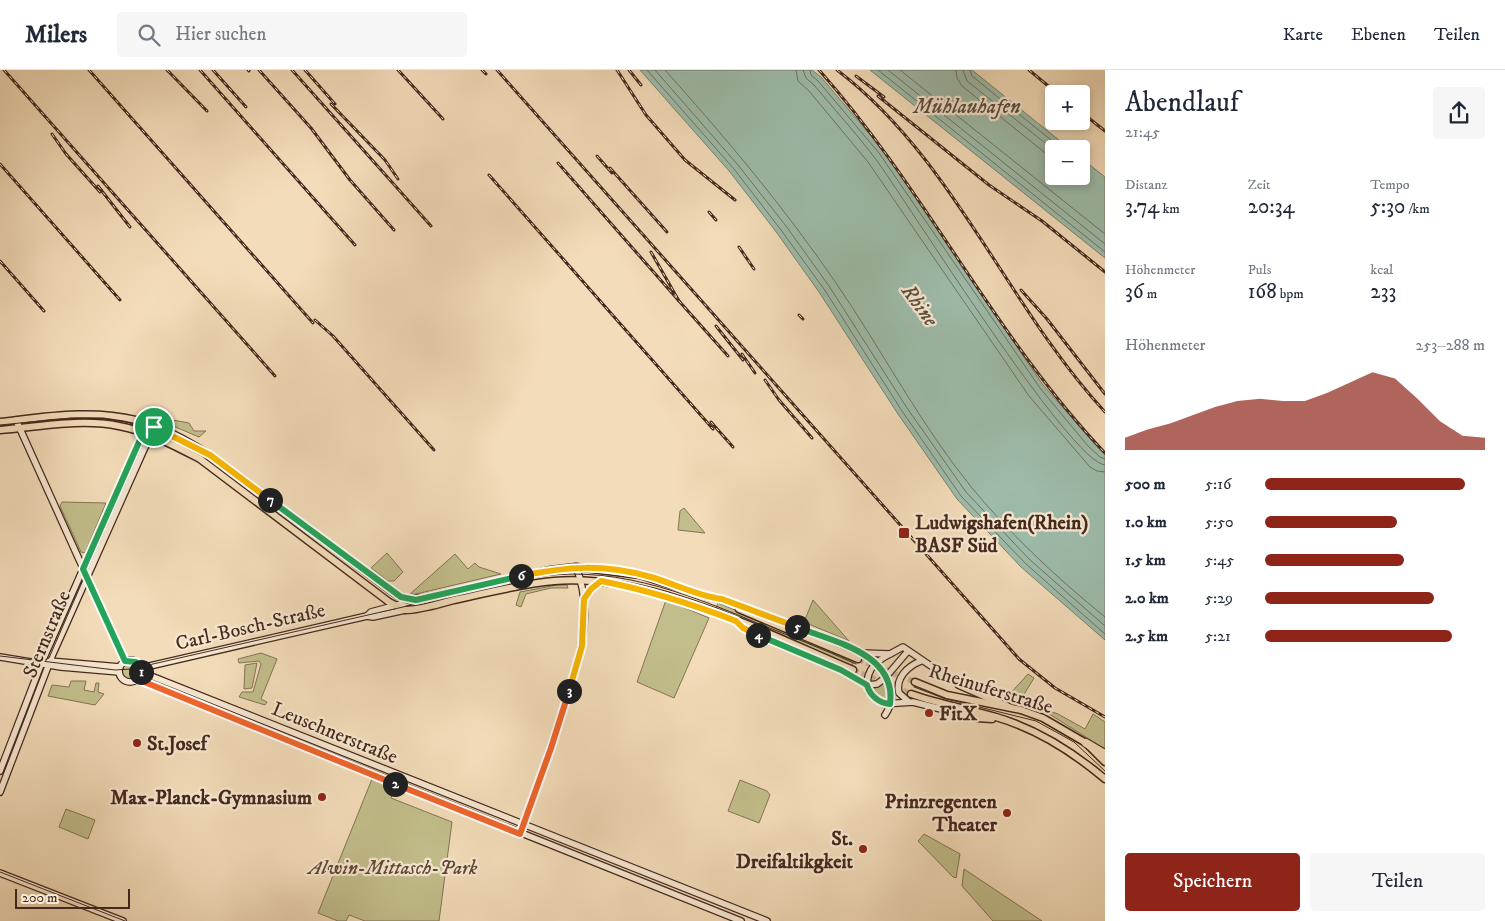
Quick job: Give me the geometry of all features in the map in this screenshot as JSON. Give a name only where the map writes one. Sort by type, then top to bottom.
[{"type":"highway","points":[[1086,743],[1105,754]]},
{"type":"main road","points":[[0,422],[90,414],[134,420],[154,427],[213,457],[394,593],[416,600]]},
{"type":"main road","points":[[0,430],[76,423],[106,424],[150,436],[200,460],[396,606],[405,610]]},
{"type":"main road","name":"Carl-Bosch-Straße","points":[[416,600],[551,570],[576,567],[640,575],[709,597],[860,656]]},
{"type":"main road","points":[[630,587],[630,577],[640,575]]},
{"type":"main road","name":"Carl-Bosch-Straße","points":[[405,610],[516,586],[552,581],[582,580],[601,581],[630,587],[682,601],[736,621]]},
{"type":"main road","points":[[584,599],[591,589],[601,581]]},
{"type":"main road","points":[[736,621],[853,670]]},
{"type":"main road","name":"Rheinuferstraße","points":[[915,682],[947,695],[1010,708],[1043,718],[1086,743],[1105,762]]},
{"type":"main road","points":[[959,685],[1010,708]]},
{"type":"main road","name":"Rheinuferstraße","points":[[911,694],[1003,719],[1049,739],[1070,752],[1105,779]]},
{"type":"main road","points":[[977,718],[1003,719]]},
{"type":"street","points":[[16,420],[125,661]]},
{"type":"street","points":[[143,433],[154,427]]},
{"type":"street","name":"Sternstraße","points":[[0,771],[42,663],[143,433]]},
{"type":"street","name":"Sternstraße","points":[[0,792],[50,662],[150,436]]},
{"type":"street","points":[[78,557],[89,556]]},
{"type":"street","points":[[520,834],[551,748],[578,661],[584,625],[584,599],[582,580],[576,567]]},
{"type":"street","points":[[81,592],[94,592]]},
{"type":"street","name":"Carl-Bosch-Straße","points":[[367,616],[371,612],[416,600]]},
{"type":"street","name":"Carl-Bosch-Straße","points":[[141,670],[367,616],[372,617],[405,610]]},
{"type":"street","points":[[736,621],[743,628],[841,670],[868,688],[880,702],[890,707]]},
{"type":"street","points":[[868,688],[869,671],[876,663],[890,654],[905,649]]},
{"type":"street","points":[[868,688],[886,677],[905,649]]},
{"type":"street","name":"Rheinuferstraße","points":[[905,649],[959,685]]},
{"type":"street","points":[[860,656],[890,654]]},
{"type":"street","points":[[0,656],[42,663],[50,662],[119,669]]},
{"type":"street","points":[[860,656],[876,663],[886,677],[891,688],[890,707]]},
{"type":"street","points":[[119,669],[125,661]]},
{"type":"street","points":[[119,669],[126,681],[137,679],[141,670],[134,661],[125,661]]},
{"type":"street","points":[[921,661],[909,668],[900,679],[899,693],[908,701],[977,718]]},
{"type":"street","name":"Leuschnerstraße","points":[[141,670],[523,825],[767,921]]},
{"type":"street","name":"Leuschnerstraße","points":[[137,679],[741,921]]},
{"type":"street","points":[[880,702],[883,714],[890,707],[908,701]]},
{"type":"street","points":[[0,873],[123,921]]},
{"type":"green space","points":[[144,411],[163,414],[162,418],[189,423],[194,431],[206,431],[199,437],[145,414]]},
{"type":"green space","points":[[62,502],[106,503],[85,553],[81,552],[60,506]]},
{"type":"green space","points":[[684,508],[705,533],[678,530],[680,511]]},
{"type":"green space","points":[[387,553],[403,572],[394,581],[388,581],[371,568]]},
{"type":"green space","points":[[455,554],[468,569],[475,563],[479,567],[501,574],[410,594]]},
{"type":"green space","points":[[567,585],[568,588],[551,588],[526,594],[521,607],[516,605],[520,592]]},
{"type":"green space","points":[[666,600],[709,618],[674,698],[637,682]]},
{"type":"green space","points":[[813,600],[849,641],[804,622]]},
{"type":"green space","points":[[718,603],[854,660],[852,666],[715,610]]},
{"type":"green space","points":[[261,653],[277,659],[261,699],[267,702],[265,705],[239,697],[242,692],[253,692],[261,664],[259,661],[239,663],[238,659]]},
{"type":"green space","points":[[130,663],[136,665],[138,671],[136,677],[130,679],[124,677],[122,671],[124,665]]},
{"type":"green space","points":[[257,663],[252,688],[244,689],[245,665]]},
{"type":"green space","points":[[1028,674],[1034,678],[1020,701],[1058,714],[1085,729],[1093,714],[1105,722],[1105,749],[1046,712],[993,695],[991,697],[970,686],[972,683],[1009,695]]},
{"type":"green space","points":[[71,681],[86,681],[84,690],[94,692],[96,683],[99,683],[98,692],[104,694],[95,705],[48,696],[52,685],[69,687]]},
{"type":"green space","points":[[886,682],[890,697],[887,702],[877,697],[872,689]]},
{"type":"green space","name":"Alwin-Mittasch-Park","points":[[372,779],[395,788],[391,798],[452,822],[439,921],[365,921],[349,915],[346,921],[338,921],[318,913]]},
{"type":"green space","points":[[740,780],[767,791],[770,795],[759,823],[728,811]]},
{"type":"green space","points":[[66,809],[95,820],[88,839],[59,827]]},
{"type":"green space","points":[[924,834],[960,854],[956,878],[918,841]]},
{"type":"green space","points":[[964,869],[1042,921],[993,921],[962,886]]},
{"type":"water","name":"Rhine","points":[[640,70],[812,70],[821,77],[883,150],[1043,385],[1105,455],[1105,640],[1021,567],[957,499],[898,414],[819,292],[777,233],[730,172]]},
{"type":"water","name":"Mühlauhafen","points":[[870,70],[972,70],[1059,140],[1045,140],[1045,185],[1090,185],[1090,165],[1105,177],[1105,258]]},
{"type":"tunnel","points":[[858,659],[915,682]]},
{"type":"tunnel","points":[[853,670],[911,694]]},
{"type":"tram line","points":[[0,425],[71,418],[104,418],[130,423],[173,441],[210,459],[397,600],[412,605]]},
{"type":"tram line","points":[[39,663],[49,658],[141,447],[142,434],[134,425]]},
{"type":"tram line","points":[[0,656],[115,670],[131,669],[526,579],[586,574],[615,577],[673,591],[856,664]]},
{"type":"tram line","points":[[914,687],[943,698],[1036,721],[1074,742],[1105,771]]},
{"type":"tram line","points":[[0,872],[125,921]]},
{"type":"railway","points":[[4,70],[275,376]]},
{"type":"railway","points":[[89,70],[313,323]]},
{"type":"railway","points":[[167,70],[207,111]]},
{"type":"railway","points":[[200,70],[355,245]]},
{"type":"railway","points":[[213,70],[246,107]]},
{"type":"railway","points":[[259,70],[311,128],[350,180],[394,230]]},
{"type":"railway","points":[[292,70],[431,226]]},
{"type":"railway","points":[[305,70],[335,104]]},
{"type":"railway","points":[[398,70],[443,119]]},
{"type":"railway","points":[[482,70],[486,74]]},
{"type":"railway","points":[[497,70],[1019,659],[1055,688],[1105,717]]},
{"type":"railway","points":[[617,70],[646,115],[685,160],[735,200]]},
{"type":"railway","points":[[629,70],[641,85]]},
{"type":"railway","points":[[819,70],[893,164],[1029,361],[1065,408],[1105,453]]},
{"type":"railway","points":[[837,70],[878,106],[914,146],[947,189],[1038,326],[1070,370],[1105,412]]},
{"type":"railway","points":[[1029,70],[1047,85]]},
{"type":"railway","points":[[856,76],[884,97]]},
{"type":"railway","points":[[878,96],[989,185],[1042,221],[1105,272]]},
{"type":"railway","points":[[331,104],[385,160],[398,179]]},
{"type":"railway","points":[[1090,119],[1105,131]]},
{"type":"railway","points":[[52,134],[66,154],[100,192]]},
{"type":"railway","points":[[597,156],[612,173]]},
{"type":"railway","points":[[558,163],[679,301]]},
{"type":"railway","points":[[0,164],[120,300]]},
{"type":"railway","points":[[610,168],[667,232]]},
{"type":"railway","points":[[489,175],[713,429]]},
{"type":"railway","points":[[98,186],[130,227]]},
{"type":"railway","points":[[709,212],[716,220]]},
{"type":"railway","points":[[739,247],[754,269]]},
{"type":"railway","points":[[651,252],[679,301],[728,356]]},
{"type":"railway","points":[[0,261],[44,311]]},
{"type":"railway","points":[[1021,290],[1047,319],[1105,394]]},
{"type":"railway","points":[[799,315],[803,319]]},
{"type":"railway","points":[[315,320],[333,336],[434,450]]},
{"type":"railway","points":[[716,326],[743,360]]},
{"type":"railway","points":[[742,354],[755,373]]},
{"type":"railway","points":[[765,380],[779,400],[812,438]]},
{"type":"railway","points":[[711,422],[733,447]]},
{"type":"place","name":"Ludwigshafen(Rhein) BASF Süd","points":[[904,533]]},
{"type":"place","name":"FitX","points":[[929,713]]},
{"type":"place","name":"St.Josef","points":[[137,743]]},
{"type":"place","name":"Max-Planck-Gymnasium","points":[[322,797]]},
{"type":"place","name":"Prinzregenten Theater","points":[[1007,813]]},
{"type":"place","name":"St. Dreifaltikgkeit","points":[[863,849]]},
{"type":"route","points":[[154,427],[213,457],[401,597],[416,600],[569,567],[587,567],[650,577],[709,597],[722,599],[772,617],[862,654],[876,663],[884,672],[891,688],[890,704],[880,702],[869,692],[867,685],[841,670],[764,638],[743,628],[736,621],[666,596],[601,581],[591,589],[584,599],[585,613],[582,646],[551,748],[520,834],[137,679],[141,672],[140,667],[134,661],[125,661],[83,569],[143,433],[147,429],[154,427]]}]
